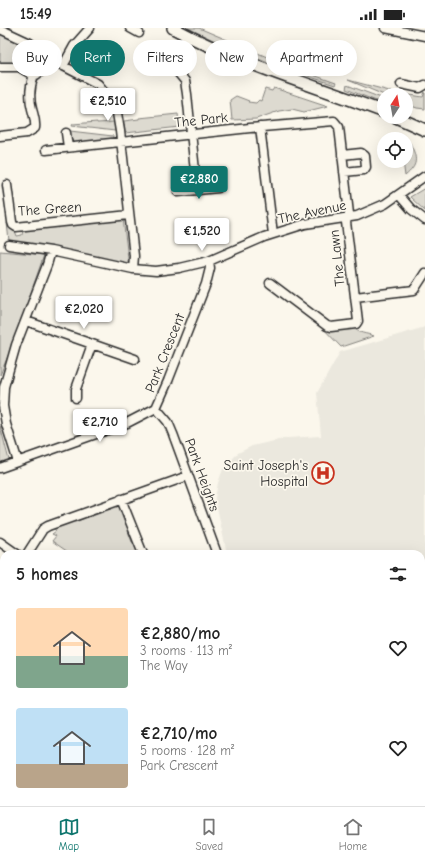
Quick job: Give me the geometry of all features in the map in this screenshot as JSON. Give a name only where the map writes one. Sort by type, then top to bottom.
[{"type":"street","points":[[90,28],[74,46],[63,66],[98,84],[117,113],[134,256],[134,269]]},
{"type":"street","points":[[130,28],[139,33]]},
{"type":"street","points":[[173,28],[239,60],[377,109]]},
{"type":"street","points":[[385,28],[425,36]]},
{"type":"street","points":[[0,30],[23,40]]},
{"type":"street","points":[[0,67],[12,67]]},
{"type":"street","points":[[0,136],[27,133],[35,128],[36,123],[31,103],[30,90],[34,76]]},
{"type":"street","points":[[181,76],[185,81],[187,94],[197,190]]},
{"type":"street","points":[[401,84],[420,88],[425,85]]},
{"type":"street","name":"The Park","points":[[46,150],[330,120],[337,123]]},
{"type":"street","name":"The Lawn","points":[[270,283],[327,326],[331,327],[356,324],[358,318],[346,222],[349,214],[339,127],[337,123]]},
{"type":"street","points":[[412,124],[425,130]]},
{"type":"street","points":[[260,127],[273,234]]},
{"type":"street","points":[[66,133],[68,147]]},
{"type":"street","points":[[342,154],[364,154],[366,161],[366,167],[364,170],[344,172]]},
{"type":"street","name":"The Avenue","points":[[10,245],[51,251],[134,269],[163,270],[179,268],[209,261],[273,234],[305,224],[356,216],[382,206],[425,176]]},
{"type":"street","name":"The Green","points":[[7,185],[12,222],[16,227],[129,215]]},
{"type":"street","points":[[178,192],[218,188]]},
{"type":"street","points":[[399,195],[411,209],[425,220]]},
{"type":"street","points":[[18,462],[6,424],[3,406],[4,387],[16,345],[51,251]]},
{"type":"street","name":"Park Crescent","points":[[0,468],[127,423],[156,408],[206,284],[210,268],[209,261]]},
{"type":"street","name":"The Lawn","points":[[355,297],[414,290],[425,273]]},
{"type":"street","points":[[290,298],[295,291]]},
{"type":"street","points":[[26,321],[135,359]]},
{"type":"street","points":[[76,398],[76,389],[92,344]]},
{"type":"street","name":"Park Heights","points":[[156,408],[170,427],[216,550]]},
{"type":"street","points":[[30,550],[43,529],[48,526],[188,476]]},
{"type":"street","points":[[121,499],[141,550]]},
{"type":"street","points":[[0,542],[11,550]]},
{"type":"shaded area","points":[[188,28],[199,28],[227,40],[213,40]]},
{"type":"shaded area","points":[[0,33],[17,40],[12,40],[12,63],[0,64]]},
{"type":"shaded area","points":[[258,53],[266,57],[266,61],[258,58]]},
{"type":"shaded area","points":[[308,76],[316,76],[336,83],[335,85]]},
{"type":"shaded area","points":[[348,80],[378,88],[377,92]]},
{"type":"shaded area","points":[[347,85],[377,96],[377,101],[346,89]]},
{"type":"shaded area","points":[[274,88],[328,106],[304,112],[292,109],[279,111],[256,119],[232,120],[230,100],[236,96],[249,101],[248,102],[256,103],[259,100],[261,101],[265,89],[272,91]]},
{"type":"shaded area","points":[[425,92],[425,109],[413,107],[413,95],[423,97]]},
{"type":"shaded area","points":[[178,114],[180,127],[125,133],[124,121]]},
{"type":"shaded area","points":[[114,122],[115,131],[72,126],[73,124]]},
{"type":"shaded area","points":[[70,131],[113,136],[113,139],[75,143],[70,138]]},
{"type":"shaded area","points":[[413,150],[415,158],[413,166]]},
{"type":"shaded area","points":[[404,168],[412,168],[409,172],[405,176]]},
{"type":"shaded area","points":[[425,188],[425,211],[410,197]]},
{"type":"shaded area","points":[[123,219],[128,265],[37,245],[9,241],[8,222],[17,236],[22,235],[23,230]]},
{"type":"shaded area","points":[[0,251],[44,255],[13,344],[0,375]]},
{"type":"shaded area","points":[[320,325],[353,326],[357,331],[374,336],[341,347]]},
{"type":"shaded area","name":"Saint Joseph's Hospital","points":[[425,327],[425,550],[226,550],[215,498],[223,469],[238,453],[252,446],[287,438],[321,436],[317,393],[340,352]]},
{"type":"shaded area","points":[[0,426],[9,460],[0,463]]},
{"type":"shaded area","points":[[119,504],[121,506],[123,510],[121,513],[125,524],[129,524],[130,529],[128,531],[132,542],[135,542],[138,550],[65,550],[52,541],[56,536],[52,534],[56,531],[53,527],[72,520],[75,522],[85,518],[85,516],[89,514],[92,516],[103,512],[104,509]]},
{"type":"place","name":"Saint Joseph's Hospital","points":[[323,473]]}]
